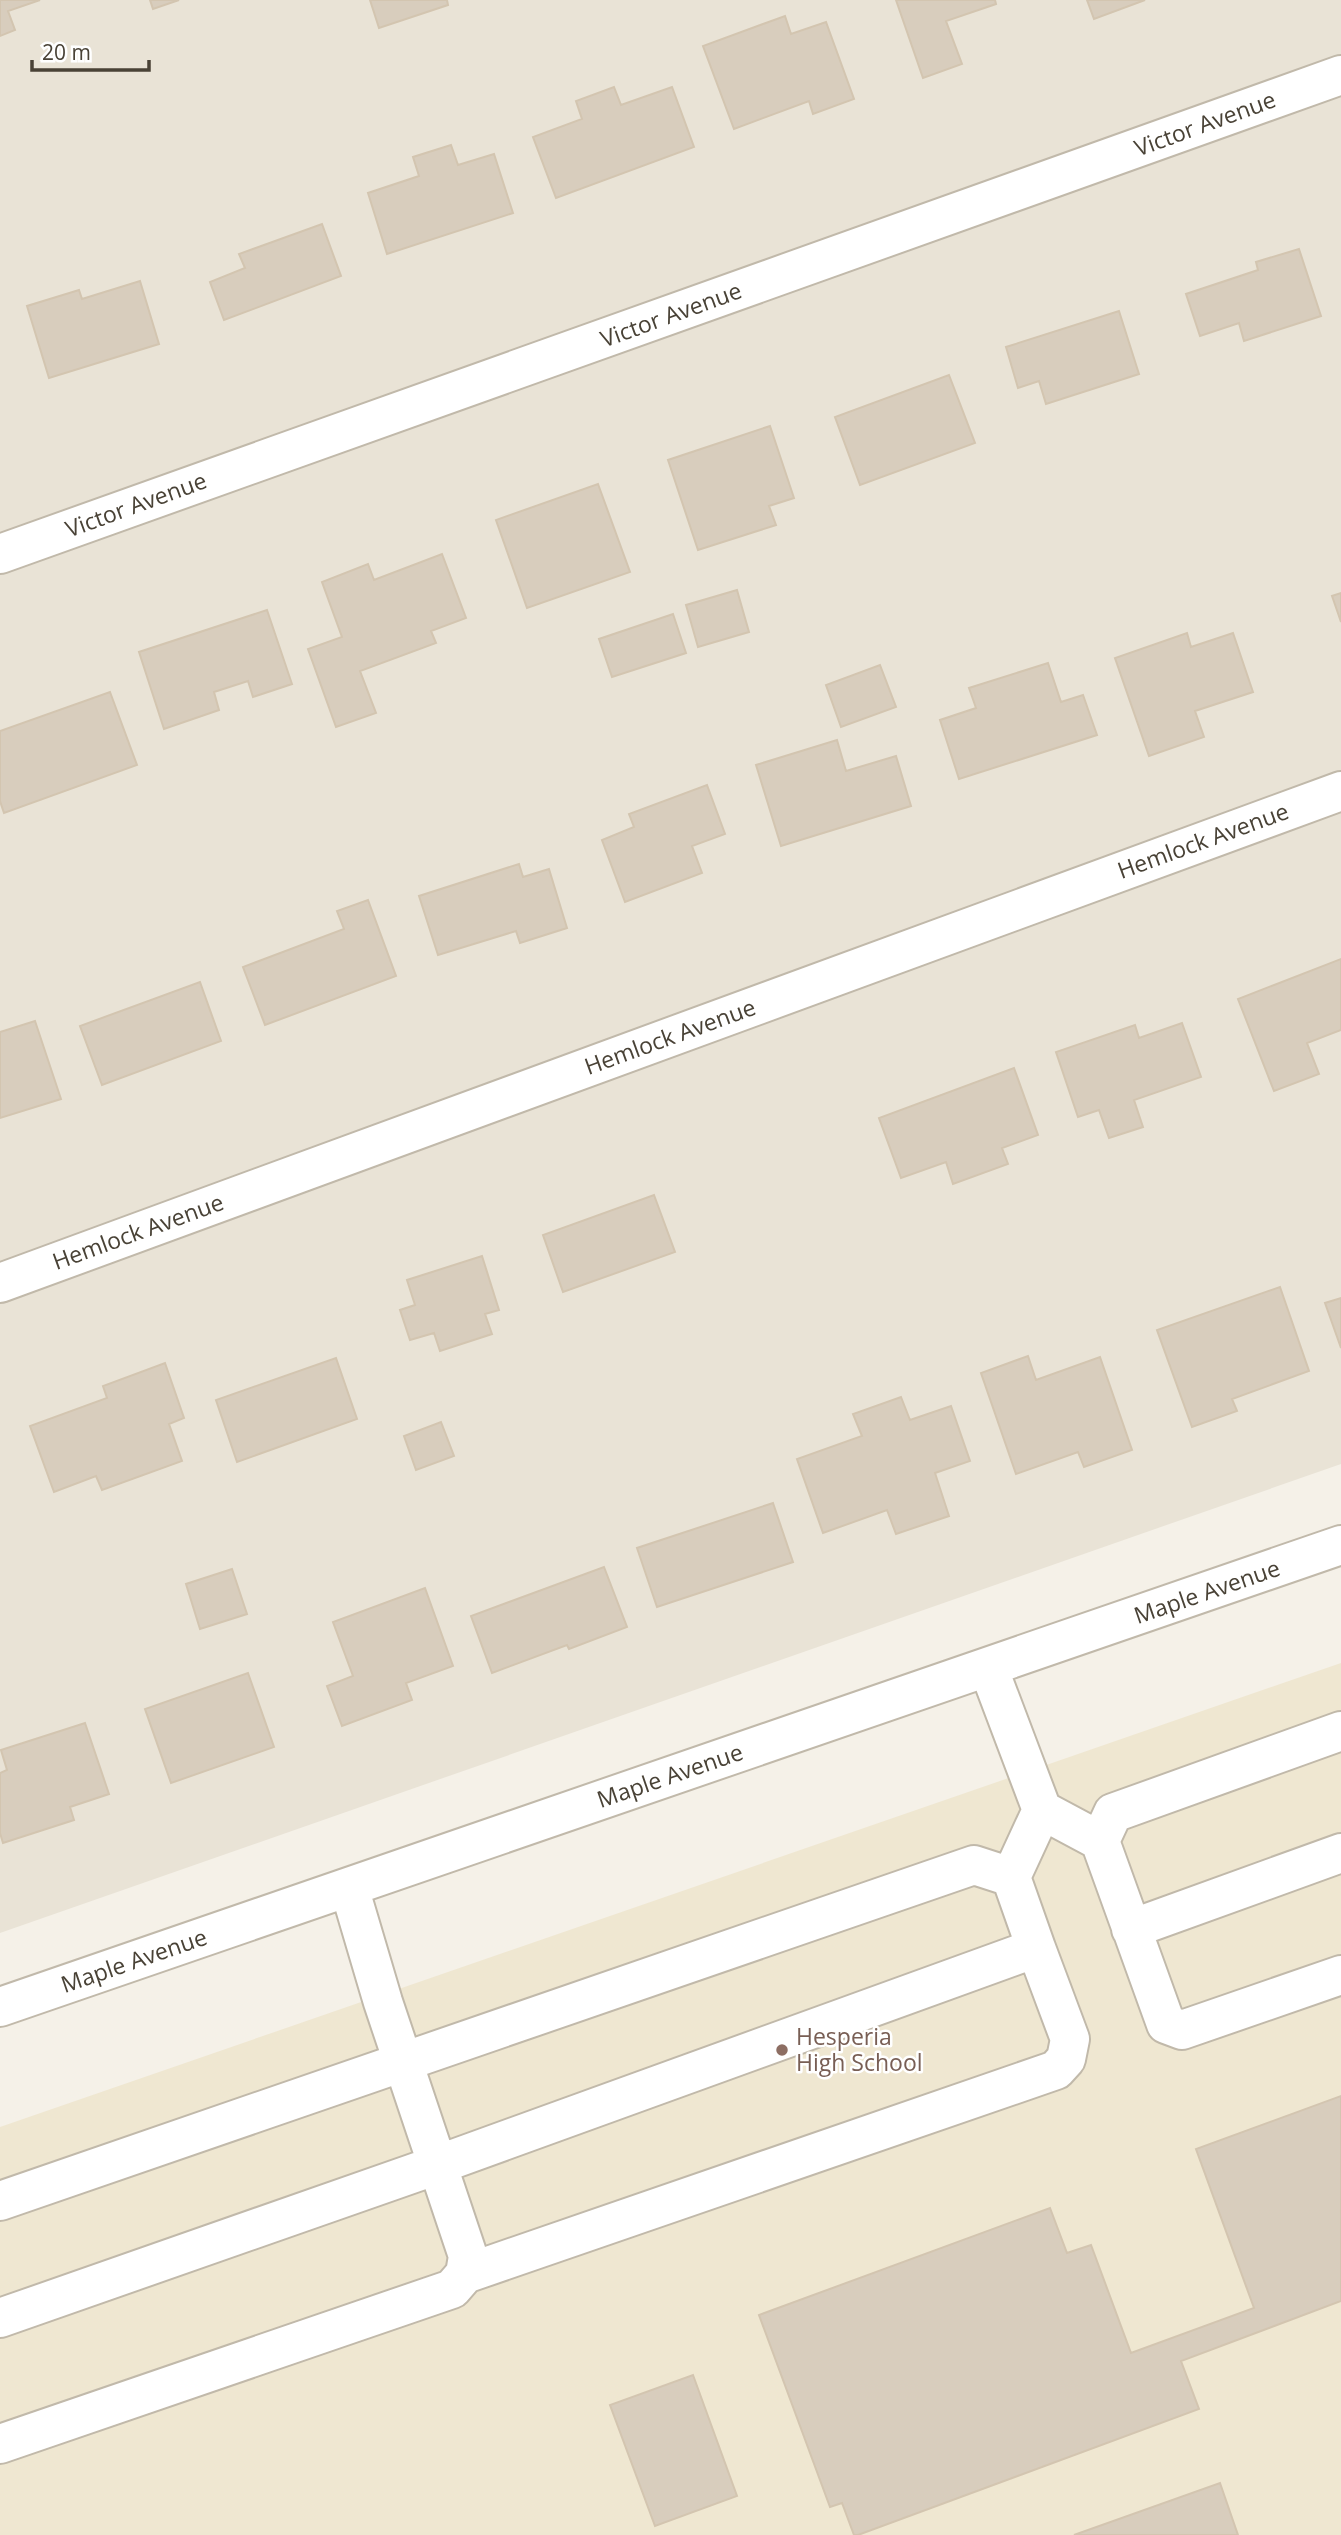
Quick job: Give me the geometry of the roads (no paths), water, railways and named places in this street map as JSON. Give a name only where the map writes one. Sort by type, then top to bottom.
[{"type":"street","name":"Victor Avenue","points":[[0,554],[1341,75]]},
{"type":"street","name":"Hemlock Avenue","points":[[0,1283],[1341,791]]},
{"type":"street","name":"Maple Avenue","points":[[0,2007],[1341,1545]]},
{"type":"street","points":[[988,1667],[1042,1810],[1100,1841],[1166,2024],[1182,2030],[1341,1975]]},
{"type":"street","points":[[1100,1841],[1113,1813],[1341,1731]]},
{"type":"street","points":[[0,2444],[452,2289],[465,2274],[1056,2070],[1066,2059],[1070,2039],[1011,1877],[1042,1810]]},
{"type":"street","points":[[1131,1929],[1341,1853]]},
{"type":"street","points":[[0,2201],[974,1865],[1011,1877]]},
{"type":"street","points":[[349,1887],[403,2062],[468,2256],[465,2274]]},
{"type":"street","points":[[0,2318],[438,2165],[1036,1948]]},
{"type":"place","name":"Hesperia High School","points":[[782,2050]]}]
